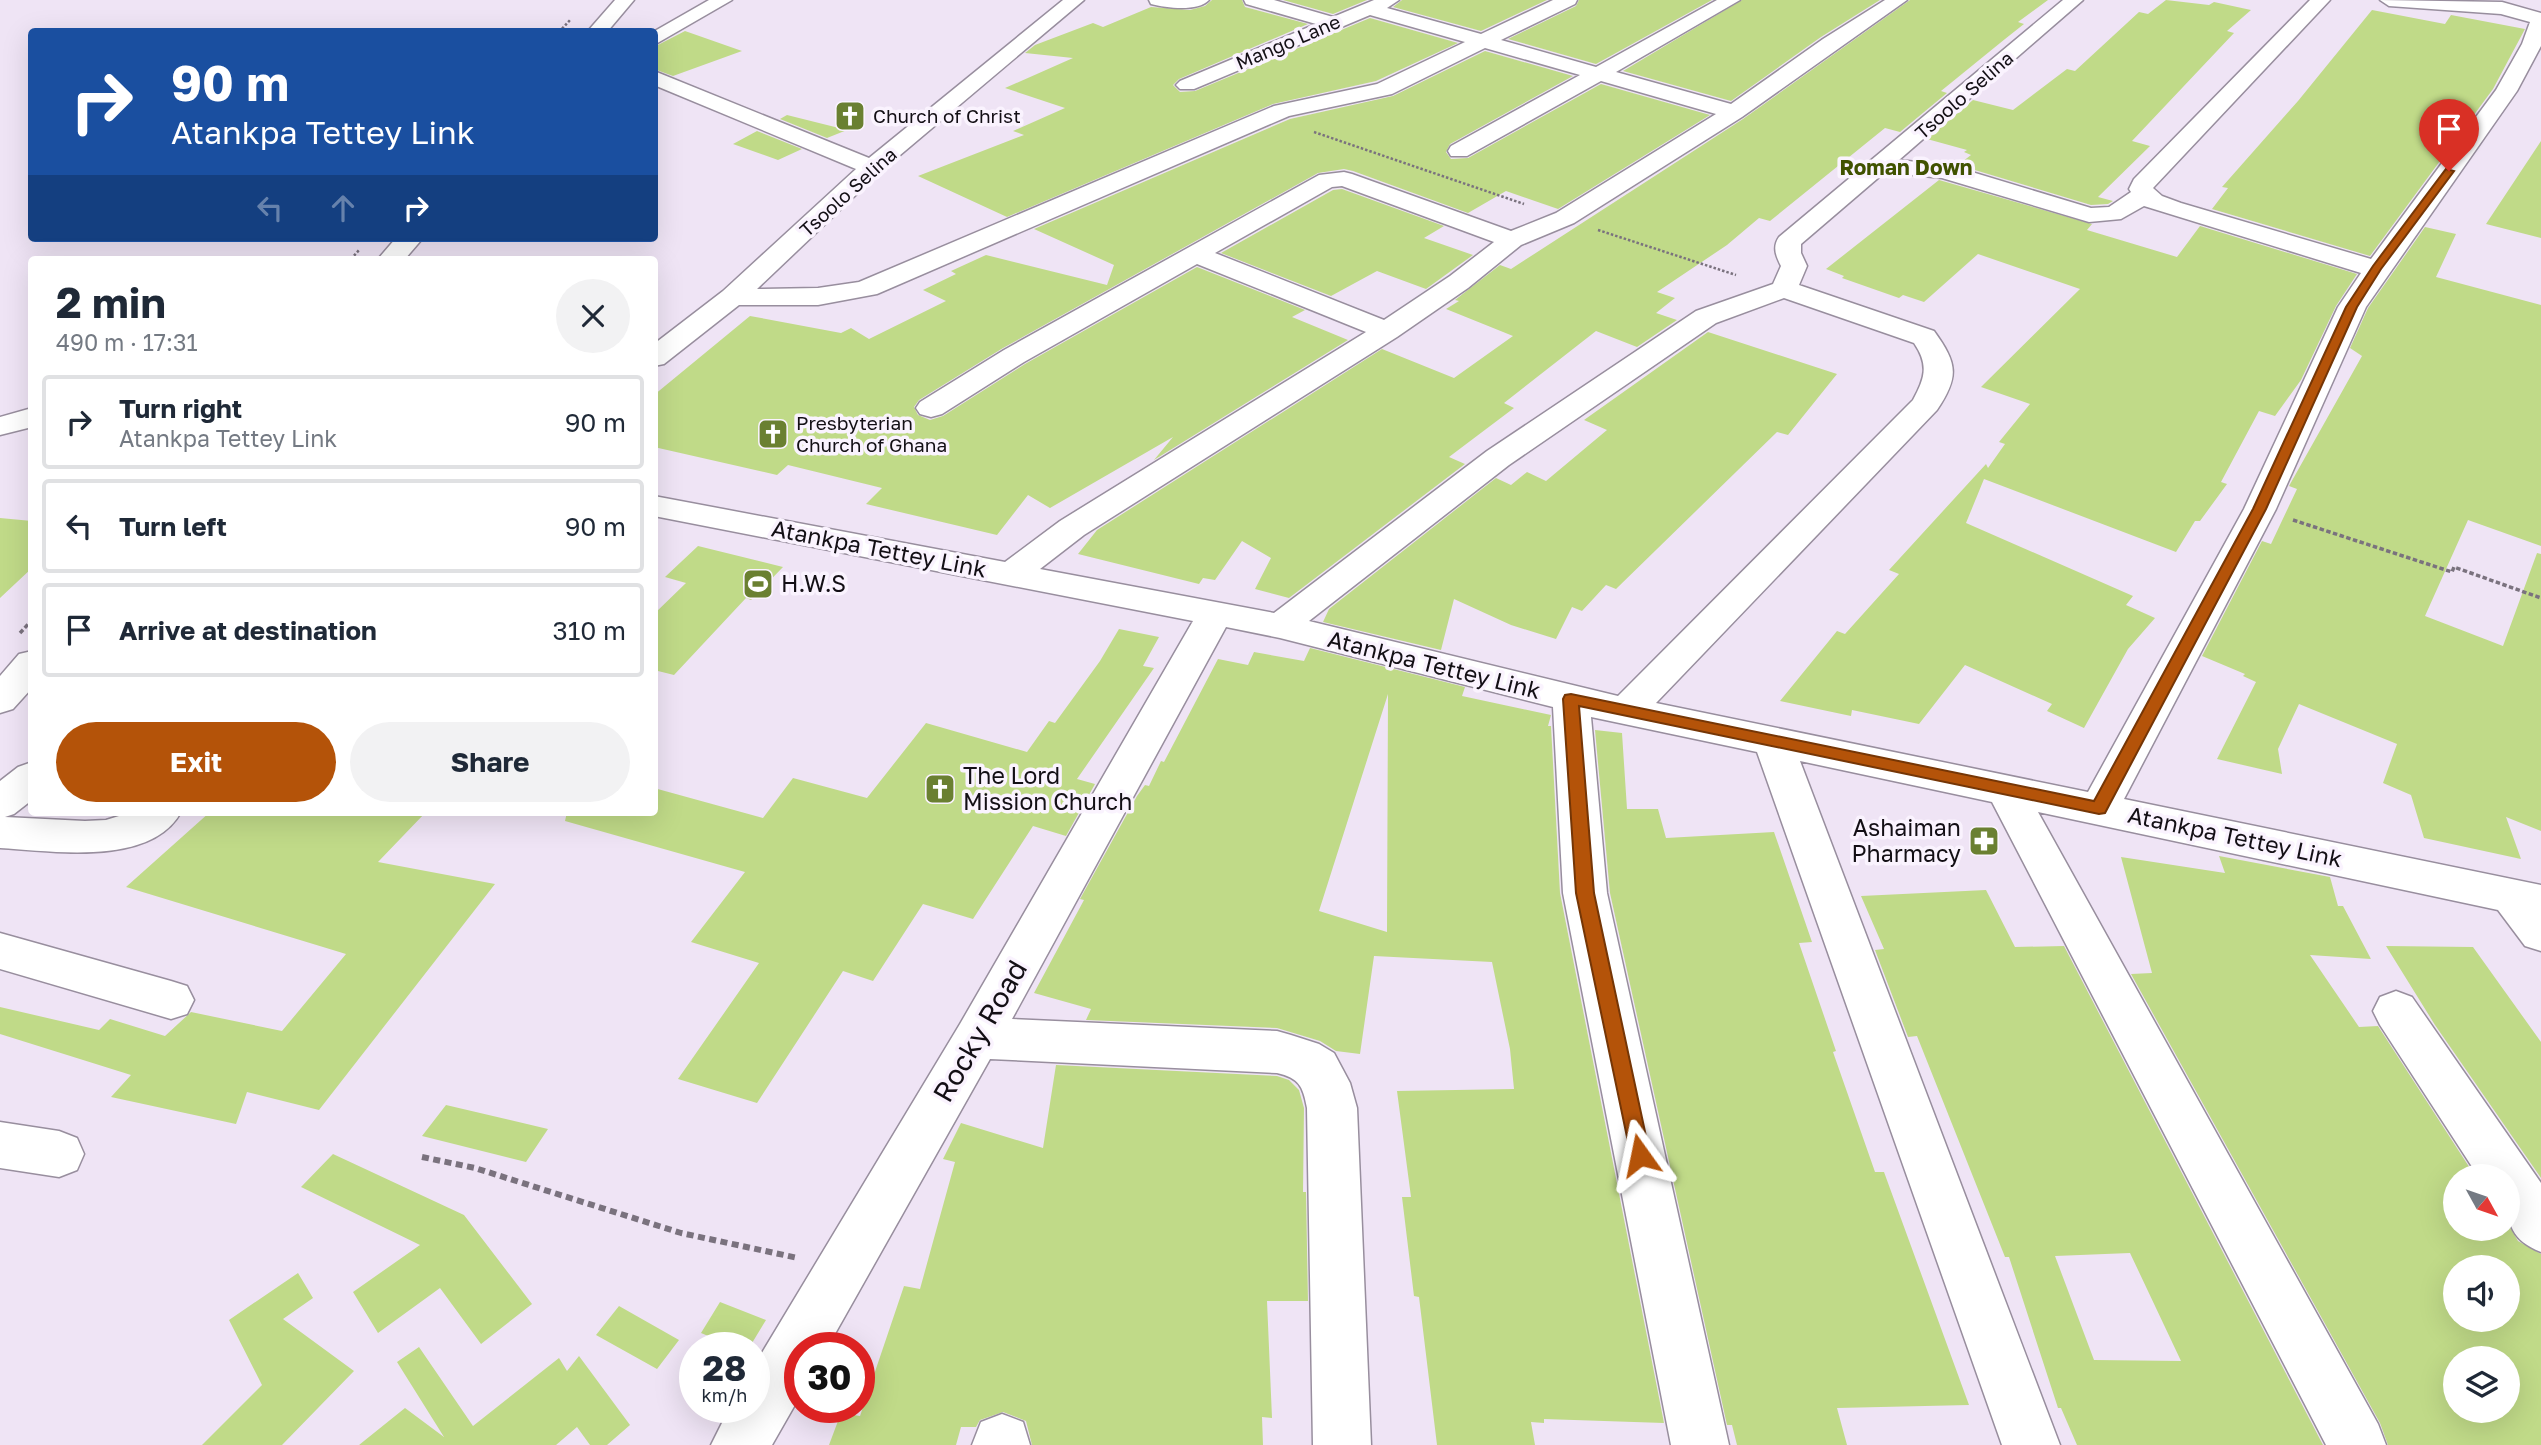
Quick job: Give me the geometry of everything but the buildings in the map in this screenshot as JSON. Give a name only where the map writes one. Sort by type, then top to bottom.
[{"type":"street","points":[[600,28],[625,0]]},
{"type":"street","points":[[658,37],[723,0]]},
{"type":"street","name":"Tsoolo Selina","points":[[658,355],[733,297],[872,167],[1075,0]]},
{"type":"street","points":[[1158,0],[1200,0]]},
{"type":"street","points":[[1253,0],[1334,23]]},
{"type":"street","name":"Mango Lane","points":[[1187,85],[1390,0]]},
{"type":"street","points":[[733,297],[813,297],[847,294],[868,288],[1270,117],[1318,102],[1384,89],[1568,0]]},
{"type":"street","points":[[1459,151],[1731,0]]},
{"type":"street","points":[[1012,574],[1072,528],[1387,331],[1459,282],[1512,240],[1565,218],[1734,112],[1830,43],[1898,0]]},
{"type":"street","name":"Tsoolo Selina","points":[[1784,289],[1794,266],[1788,253],[1788,242],[2074,0]]},
{"type":"street","points":[[2143,195],[2142,184],[2321,0]]},
{"type":"street","points":[[2099,808],[2260,509],[2352,307],[2376,268],[2507,90],[2532,44],[2540,22],[2539,17],[2502,8],[2389,0]]},
{"type":"street","points":[[1368,9],[1481,43],[1734,112]]},
{"type":"street","points":[[658,78],[872,167]]},
{"type":"street","points":[[1882,165],[1944,171],[2089,215],[2106,217],[2143,195]]},
{"type":"street","points":[[931,408],[1014,356],[1326,180],[1344,179],[1512,240]]},
{"type":"street","points":[[2143,195],[2172,208],[2376,268]]},
{"type":"street","points":[[369,256],[381,242]]},
{"type":"street","points":[[394,256],[406,242]]},
{"type":"street","points":[[1197,255],[1387,331]]},
{"type":"street","points":[[1280,626],[1498,458],[1706,317],[1784,289],[1924,337],[1938,356],[1941,373],[1926,404],[1627,710]]},
{"type":"street","points":[[0,426],[28,418]]},
{"type":"street","name":"Atankpa Tettey Link","points":[[658,508],[1280,626],[1571,699],[2527,899]]},
{"type":"street","name":"Rocky Road","points":[[740,1445],[977,1038],[1215,614]]},
{"type":"street","points":[[0,668],[28,637]]},
{"type":"street","points":[[0,700],[28,668]]},
{"type":"street","points":[[1571,699],[1585,893],[1700,1445]]},
{"type":"street","points":[[1773,741],[2031,1445]]},
{"type":"street","points":[[0,803],[28,779]]},
{"type":"street","points":[[2006,790],[2357,1445]]},
{"type":"street","points":[[0,832],[109,836],[134,829],[155,816]]},
{"type":"street","points":[[2527,899],[2541,933]]},
{"type":"street","points":[[0,951],[171,1000]]},
{"type":"street","points":[[2396,1011],[2498,1164]]},
{"type":"street","points":[[977,1038],[1277,1052],[1306,1059],[1325,1075],[1332,1108],[1342,1445]]},
{"type":"street","points":[[0,1145],[60,1154]]},
{"type":"street","points":[[2520,1196],[2541,1227]]},
{"type":"path","points":[[1270,117],[1658,251],[1784,289]]},
{"type":"path","points":[[2260,509],[2452,572],[2454,567],[2541,598]]},
{"type":"path","points":[[422,1157],[475,1168],[681,1233],[843,1267]]},
{"type":"place","name":"Church of Christ","points":[[850,116]]},
{"type":"place","name":"Presbyterian Church of Ghana","points":[[773,434]]},
{"type":"place","name":"H.W.S","points":[[758,584]]},
{"type":"place","name":"The Lord Mission Church","points":[[940,789]]},
{"type":"place","name":"Ashaiman Pharmacy","points":[[1984,841]]},
{"type":"district","name":"Roman Down","points":[[1906,168]]},
{"type":"route","points":[[1640,1155],[1585,893],[1571,699],[2099,808],[2260,509],[2352,307],[2376,268],[2449,171]]}]
